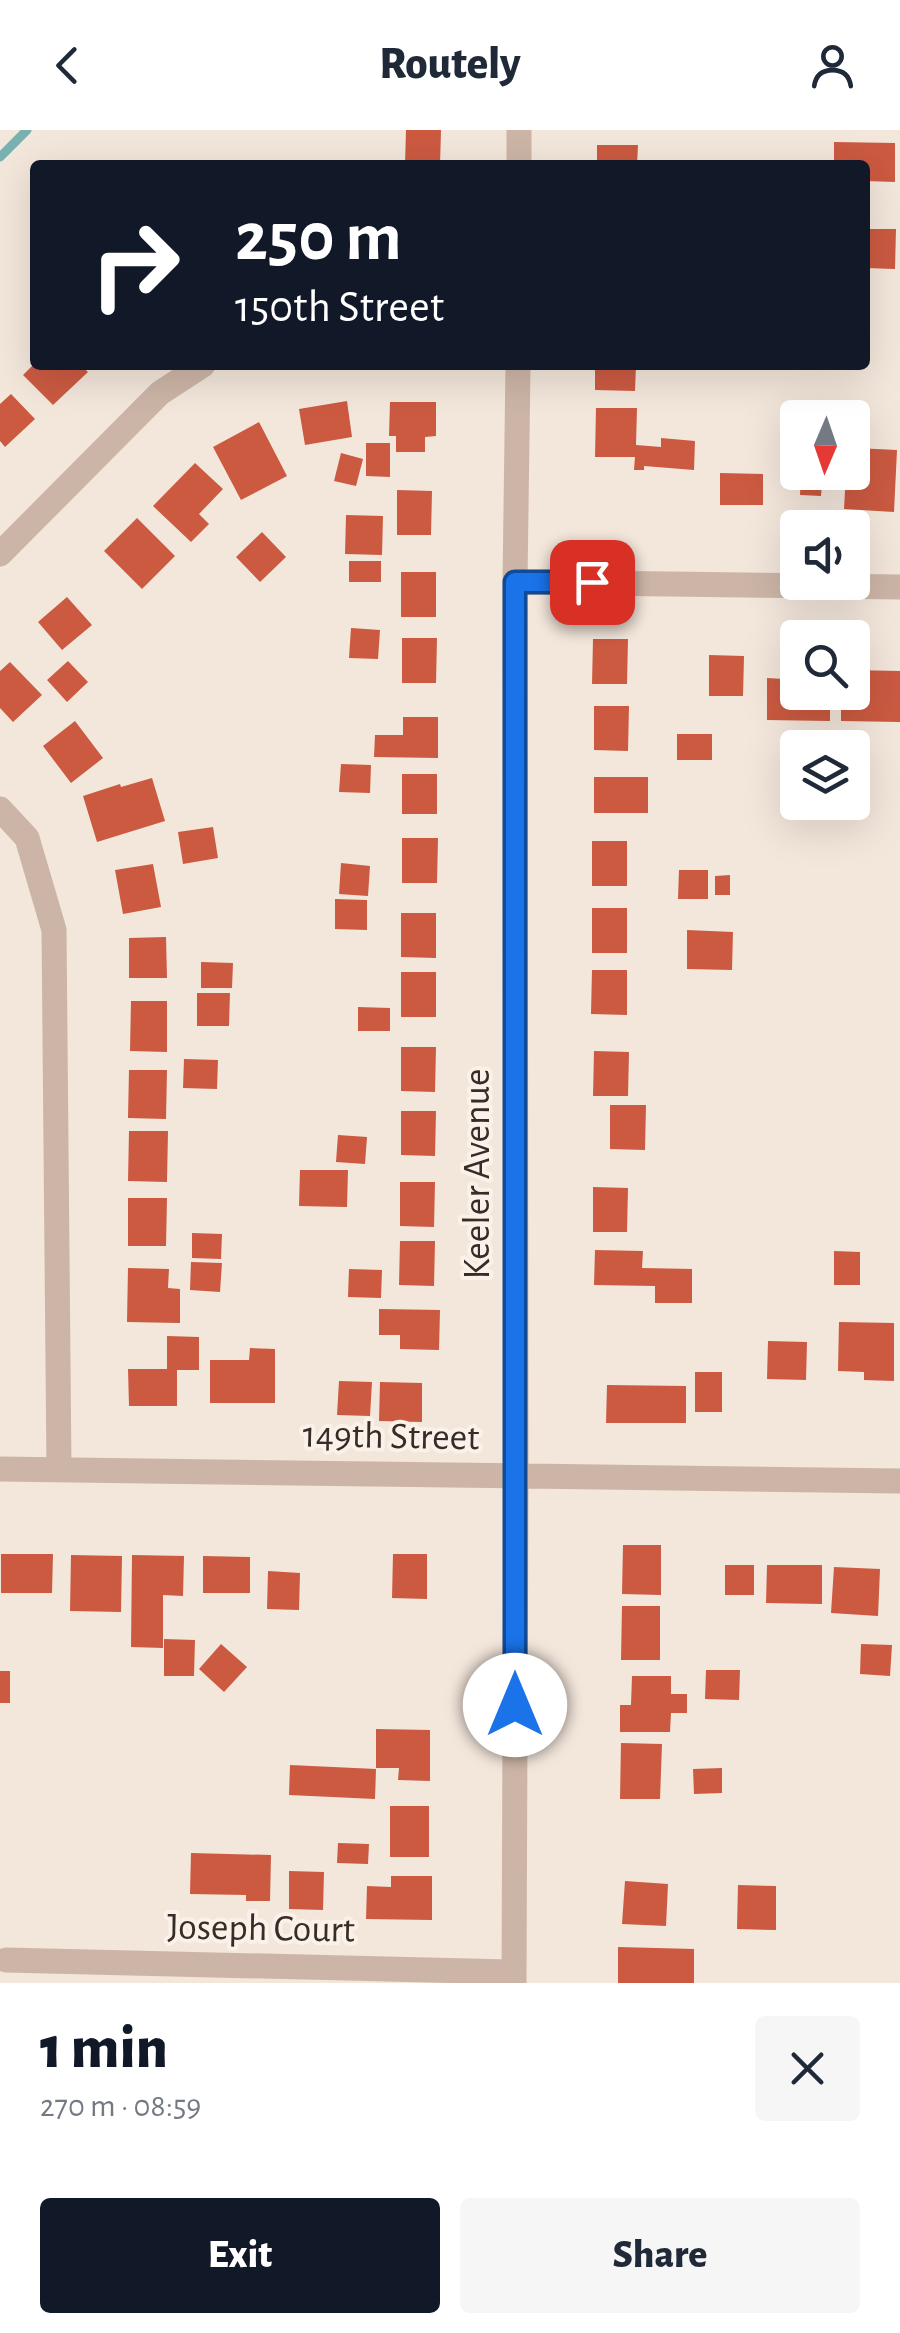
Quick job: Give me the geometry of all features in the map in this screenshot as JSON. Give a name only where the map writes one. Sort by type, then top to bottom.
[{"type":"street","points":[[519,130],[519,160]]},
{"type":"street","points":[[0,554],[160,393],[194,370]]},
{"type":"street","name":"Keeler Avenue","points":[[514,1978],[518,370]]},
{"type":"street","points":[[515,582],[900,587]]},
{"type":"street","points":[[0,809],[27,838],[54,930],[59,1470]]},
{"type":"street","name":"149th Street","points":[[0,1469],[900,1482]]},
{"type":"street","name":"Joseph Court","points":[[6,1960],[514,1978]]},
{"type":"building","points":[[406,130],[441,130],[440,160],[405,160]]},
{"type":"building","points":[[834,142],[895,143],[895,182],[870,181],[870,160],[834,160]]},
{"type":"building","points":[[597,145],[638,145],[637,160],[597,160]]},
{"type":"building","points":[[870,229],[896,229],[895,269],[870,268]]},
{"type":"building","points":[[30,368],[88,372],[53,405],[23,375]]},
{"type":"building","points":[[595,370],[636,370],[635,391],[595,390]]},
{"type":"building","points":[[11,394],[35,419],[5,447],[0,441],[0,404]]},
{"type":"building","points":[[347,401],[352,437],[305,445],[299,409]]},
{"type":"building","points":[[390,402],[436,402],[436,436],[425,437],[425,452],[396,452],[396,436],[389,436]]},
{"type":"building","points":[[596,408],[637,408],[636,445],[661,447],[661,438],[695,441],[694,470],[644,466],[644,470],[634,470],[635,457],[595,457]]},
{"type":"building","points":[[259,422],[287,476],[241,500],[213,447]]},
{"type":"building","points":[[366,443],[390,443],[390,477],[366,476]]},
{"type":"building","points":[[870,449],[897,450],[894,512],[844,509],[845,490],[870,490]]},
{"type":"building","points":[[341,453],[363,459],[356,486],[334,481]]},
{"type":"building","points":[[195,463],[223,489],[199,514],[209,524],[191,542],[153,506]]},
{"type":"building","points":[[720,473],[763,474],[763,505],[720,505]]},
{"type":"building","points":[[397,490],[432,491],[431,535],[397,535]]},
{"type":"building","points":[[800,490],[822,490],[821,496],[800,495]]},
{"type":"building","points":[[346,515],[383,516],[382,555],[345,554]]},
{"type":"building","points":[[137,518],[175,556],[142,589],[104,551]]},
{"type":"building","points":[[262,532],[286,557],[260,582],[236,557]]},
{"type":"building","points":[[349,561],[381,561],[381,582],[349,582]]},
{"type":"building","points":[[401,572],[436,572],[436,617],[401,617]]},
{"type":"building","points":[[67,597],[92,625],[62,650],[38,622]]},
{"type":"building","points":[[351,628],[380,630],[378,659],[349,658]]},
{"type":"building","points":[[402,638],[437,638],[436,683],[402,683]]},
{"type":"building","points":[[593,639],[628,639],[627,684],[592,684]]},
{"type":"building","points":[[709,655],[744,656],[743,696],[709,696]]},
{"type":"building","points":[[68,661],[88,682],[67,702],[47,680]]},
{"type":"building","points":[[10,662],[42,695],[13,722],[0,708],[0,671]]},
{"type":"building","points":[[870,670],[900,671],[900,722],[841,721],[841,710],[870,710]]},
{"type":"building","points":[[767,678],[780,679],[780,710],[830,710],[830,721],[767,720]]},
{"type":"building","points":[[594,706],[629,706],[628,751],[594,750]]},
{"type":"building","points":[[403,717],[438,717],[438,758],[374,757],[375,735],[403,735]]},
{"type":"building","points":[[75,721],[103,758],[71,783],[43,746]]},
{"type":"building","points":[[677,734],[712,734],[712,760],[677,760]]},
{"type":"building","points":[[341,764],[371,765],[370,793],[339,792]]},
{"type":"building","points":[[402,774],[437,774],[437,814],[402,814]]},
{"type":"building","points":[[594,777],[648,777],[648,813],[594,813]]},
{"type":"building","points":[[152,778],[165,821],[97,842],[83,796]]},
{"type":"building","points":[[213,827],[218,858],[183,864],[178,832]]},
{"type":"building","points":[[402,838],[438,838],[437,883],[402,883]]},
{"type":"building","points":[[592,841],[627,841],[627,886],[592,886]]},
{"type":"building","points":[[341,863],[370,866],[368,896],[339,894]]},
{"type":"building","points":[[153,864],[161,907],[123,914],[115,870]]},
{"type":"building","points":[[679,870],[708,870],[708,899],[678,899]]},
{"type":"building","points":[[730,875],[730,895],[715,895],[715,876]]},
{"type":"building","points":[[335,899],[367,900],[367,930],[335,929]]},
{"type":"building","points":[[592,908],[627,908],[627,953],[592,953]]},
{"type":"building","points":[[401,913],[436,913],[436,958],[401,957]]},
{"type":"building","points":[[687,930],[733,932],[732,970],[687,969]]},
{"type":"building","points":[[166,937],[167,978],[129,978],[129,938]]},
{"type":"building","points":[[201,962],[233,963],[232,988],[201,988]]},
{"type":"building","points":[[592,970],[627,970],[627,1015],[591,1014]]},
{"type":"building","points":[[401,972],[436,972],[436,1017],[401,1017]]},
{"type":"building","points":[[197,993],[230,993],[229,1026],[197,1026]]},
{"type":"building","points":[[131,1001],[167,1001],[167,1052],[130,1051]]},
{"type":"building","points":[[358,1007],[390,1008],[390,1031],[358,1031]]},
{"type":"building","points":[[401,1047],[436,1047],[435,1092],[401,1091]]},
{"type":"building","points":[[594,1051],[629,1052],[628,1096],[593,1096]]},
{"type":"building","points":[[184,1059],[218,1060],[217,1089],[183,1088]]},
{"type":"building","points":[[129,1070],[167,1070],[166,1119],[128,1118]]},
{"type":"building","points":[[610,1105],[646,1105],[645,1150],[610,1149]]},
{"type":"building","points":[[401,1111],[436,1111],[435,1156],[401,1155]]},
{"type":"building","points":[[129,1131],[168,1131],[167,1182],[128,1181]]},
{"type":"building","points":[[338,1135],[367,1137],[365,1164],[336,1162]]},
{"type":"building","points":[[300,1170],[348,1170],[347,1207],[299,1206]]},
{"type":"building","points":[[400,1182],[435,1182],[434,1227],[400,1226]]},
{"type":"building","points":[[593,1187],[628,1188],[627,1232],[593,1232]]},
{"type":"building","points":[[128,1198],[167,1198],[166,1246],[128,1246]]},
{"type":"building","points":[[192,1233],[222,1234],[221,1259],[192,1258]]},
{"type":"building","points":[[400,1241],[435,1241],[434,1286],[399,1285]]},
{"type":"building","points":[[595,1250],[643,1251],[642,1268],[692,1269],[692,1303],[655,1303],[655,1286],[594,1285]]},
{"type":"building","points":[[834,1251],[860,1252],[860,1285],[834,1285]]},
{"type":"building","points":[[191,1262],[222,1263],[220,1292],[190,1290]]},
{"type":"building","points":[[128,1268],[169,1269],[168,1288],[180,1289],[180,1323],[127,1322]]},
{"type":"building","points":[[349,1269],[382,1270],[381,1298],[348,1297]]},
{"type":"building","points":[[379,1309],[440,1310],[439,1350],[400,1349],[400,1335],[379,1335]]},
{"type":"building","points":[[839,1322],[894,1323],[894,1381],[864,1380],[864,1372],[838,1371]]},
{"type":"building","points":[[167,1336],[199,1337],[199,1370],[177,1370],[177,1406],[129,1406],[128,1369],[167,1369]]},
{"type":"building","points":[[768,1341],[807,1342],[806,1380],[767,1379]]},
{"type":"building","points":[[250,1348],[275,1349],[275,1403],[210,1403],[210,1360],[249,1360]]},
{"type":"building","points":[[695,1372],[722,1372],[722,1412],[695,1412]]},
{"type":"building","points":[[339,1381],[372,1382],[370,1416],[337,1415]]},
{"type":"building","points":[[380,1382],[422,1383],[422,1422],[379,1421]]},
{"type":"building","points":[[607,1385],[686,1386],[686,1423],[606,1423]]},
{"type":"building","points":[[623,1545],[661,1545],[661,1595],[622,1594]]},
{"type":"building","points":[[1,1554],[53,1554],[52,1593],[1,1593]]},
{"type":"building","points":[[393,1554],[427,1554],[427,1599],[392,1598]]},
{"type":"building","points":[[71,1555],[122,1556],[121,1612],[70,1611]]},
{"type":"building","points":[[132,1555],[184,1556],[183,1596],[163,1595],[163,1648],[131,1647]]},
{"type":"building","points":[[203,1556],[250,1557],[250,1593],[203,1593]]},
{"type":"building","points":[[725,1565],[754,1565],[754,1595],[725,1595]]},
{"type":"building","points":[[767,1565],[822,1565],[822,1604],[766,1603]]},
{"type":"building","points":[[834,1567],[880,1569],[878,1616],[831,1613]]},
{"type":"building","points":[[268,1571],[300,1573],[299,1610],[267,1609]]},
{"type":"building","points":[[622,1606],[660,1606],[660,1660],[621,1660]]},
{"type":"building","points":[[164,1639],[195,1640],[194,1676],[164,1676]]},
{"type":"building","points":[[221,1644],[247,1667],[224,1692],[199,1669]]},
{"type":"building","points":[[861,1644],[892,1645],[890,1676],[860,1674]]},
{"type":"building","points":[[706,1670],[740,1670],[739,1700],[705,1699]]},
{"type":"building","points":[[0,1671],[10,1671],[10,1703],[0,1703]]},
{"type":"building","points":[[632,1676],[671,1676],[671,1694],[687,1694],[687,1713],[671,1713],[670,1732],[620,1732],[620,1705],[631,1705]]},
{"type":"building","points":[[376,1729],[430,1730],[430,1781],[398,1780],[399,1768],[376,1768]]},
{"type":"building","points":[[621,1743],[662,1744],[660,1799],[620,1799]]},
{"type":"building","points":[[290,1765],[376,1769],[375,1799],[289,1795]]},
{"type":"building","points":[[722,1768],[722,1793],[694,1794],[693,1769]]},
{"type":"building","points":[[390,1806],[429,1806],[429,1857],[390,1857]]},
{"type":"building","points":[[338,1843],[369,1844],[368,1864],[337,1863]]},
{"type":"building","points":[[191,1853],[271,1855],[270,1901],[246,1901],[246,1895],[190,1894]]},
{"type":"building","points":[[289,1871],[324,1872],[323,1910],[289,1909]]},
{"type":"building","points":[[391,1876],[432,1876],[432,1920],[366,1919],[367,1886],[391,1887]]},
{"type":"building","points":[[625,1881],[668,1884],[666,1926],[622,1924]]},
{"type":"building","points":[[738,1885],[776,1886],[776,1930],[737,1929]]},
{"type":"building","points":[[618,1947],[694,1949],[694,1983],[618,1983]]},
{"type":"waterway","points":[[0,157],[27,130]]},
{"type":"route","points":[[515,1705],[515,582],[592,582]]}]
